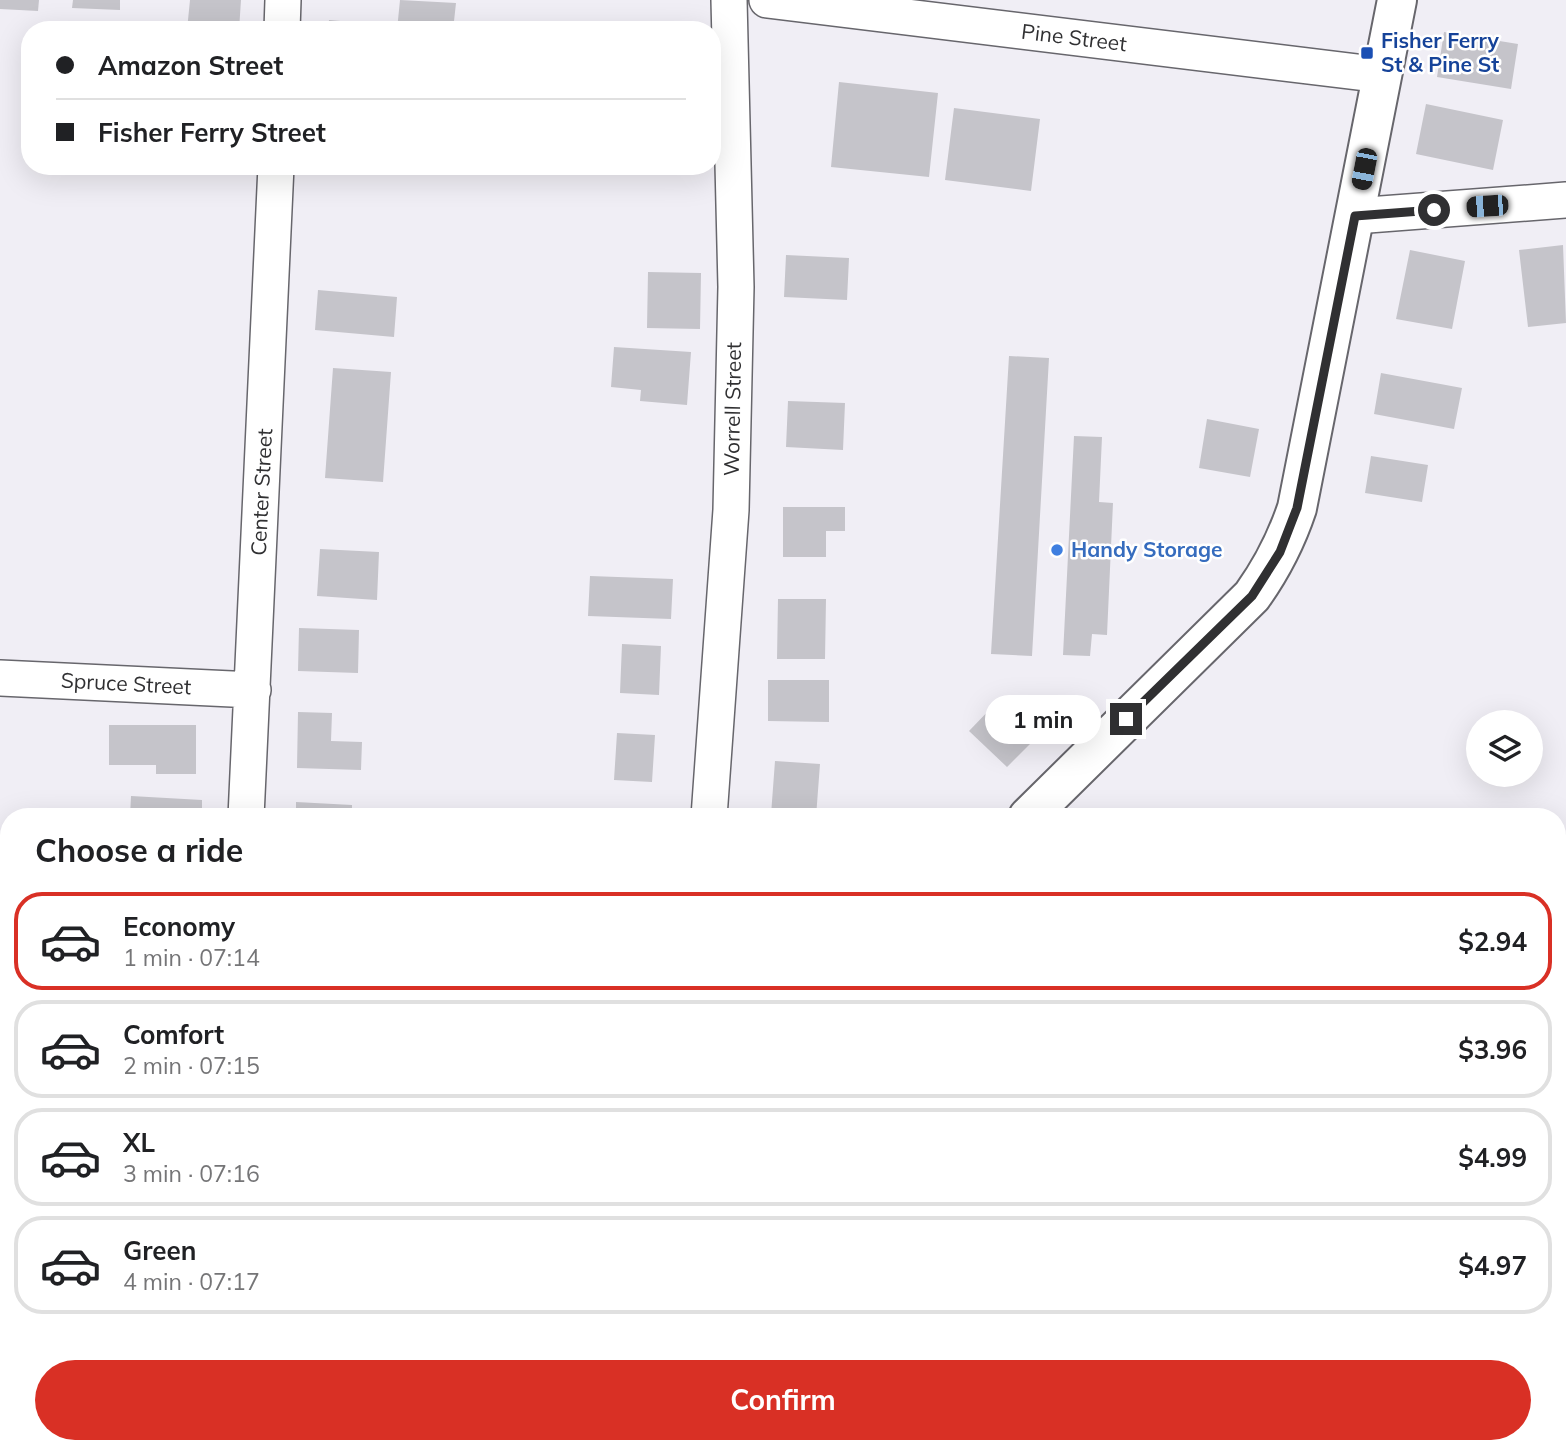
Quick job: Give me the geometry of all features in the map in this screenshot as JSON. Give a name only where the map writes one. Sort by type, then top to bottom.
[{"type":"street","points":[[282,21],[283,0]]},
{"type":"street","name":"Worrell Street","points":[[710,808],[732,454],[736,287],[729,0]]},
{"type":"street","name":"Pine Street","points":[[767,0],[1382,75]]},
{"type":"street","points":[[1037,808],[1252,596],[1272,567],[1287,537],[1297,508],[1397,0]]},
{"type":"street","name":"Center Street","points":[[246,808],[276,175]]},
{"type":"street","points":[[1355,216],[1566,200]]},
{"type":"street","name":"Spruce Street","points":[[0,678],[253,690]]},
{"type":"building","points":[[0,0],[39,0],[38,11],[0,9]]},
{"type":"building","points":[[73,0],[120,0],[120,10],[72,8]]},
{"type":"building","points":[[190,0],[241,0],[240,21],[188,21]]},
{"type":"building","points":[[400,0],[456,3],[454,21],[398,21]]},
{"type":"building","points":[[1444,32],[1518,44],[1511,89],[1437,77]]},
{"type":"building","points":[[839,82],[938,93],[929,177],[831,167]]},
{"type":"building","points":[[1426,104],[1503,120],[1493,170],[1416,154]]},
{"type":"building","points":[[954,108],[1040,119],[1031,191],[945,180]]},
{"type":"building","points":[[1563,245],[1566,323],[1528,327],[1519,250]]},
{"type":"building","points":[[1410,250],[1465,261],[1452,329],[1396,319]]},
{"type":"building","points":[[786,255],[849,258],[847,300],[784,297]]},
{"type":"building","points":[[648,272],[701,273],[700,329],[647,328]]},
{"type":"building","points":[[318,290],[397,297],[394,337],[315,330]]},
{"type":"building","points":[[614,347],[691,352],[687,405],[640,401],[641,390],[611,387]]},
{"type":"building","points":[[1009,356],[1049,358],[1032,656],[991,654]]},
{"type":"building","points":[[333,368],[391,372],[383,482],[325,478]]},
{"type":"building","points":[[1381,373],[1462,388],[1454,429],[1374,414]]},
{"type":"building","points":[[788,401],[845,403],[843,450],[786,447]]},
{"type":"building","points":[[1207,419],[1259,429],[1250,477],[1199,468]]},
{"type":"building","points":[[1074,436],[1102,437],[1099,502],[1113,503],[1107,635],[1092,634],[1090,656],[1063,655]]},
{"type":"building","points":[[1371,456],[1428,465],[1422,502],[1365,493]]},
{"type":"building","points":[[783,507],[845,507],[845,531],[826,531],[826,557],[783,557]]},
{"type":"building","points":[[320,549],[379,552],[377,600],[317,596]]},
{"type":"building","points":[[590,576],[673,579],[671,619],[588,616]]},
{"type":"building","points":[[778,599],[826,599],[825,659],[777,659]]},
{"type":"building","points":[[299,628],[359,630],[358,673],[298,671]]},
{"type":"building","points":[[622,644],[661,646],[659,695],[620,693]]},
{"type":"building","points":[[768,680],[829,680],[829,722],[768,721]]},
{"type":"building","points":[[995,704],[1034,740],[1007,767],[969,731]]},
{"type":"building","points":[[298,712],[332,713],[331,741],[362,742],[361,770],[297,768]]},
{"type":"building","points":[[109,725],[196,725],[196,774],[156,774],[156,765],[109,765]]},
{"type":"building","points":[[617,733],[655,735],[652,782],[614,780]]},
{"type":"building","points":[[775,761],[820,764],[817,808],[772,808]]},
{"type":"building","points":[[131,796],[202,800],[202,808],[130,808]]},
{"type":"building","points":[[296,802],[352,805],[352,808],[296,808]]},
{"type":"place","name":"Fisher Ferry St & Pine St","points":[[1367,53]]},
{"type":"place","name":"Handy Storage","points":[[1057,550]]},
{"type":"route","points":[[1126,719],[1252,596],[1272,567],[1287,537],[1297,508],[1355,216],[1434,210]]}]
